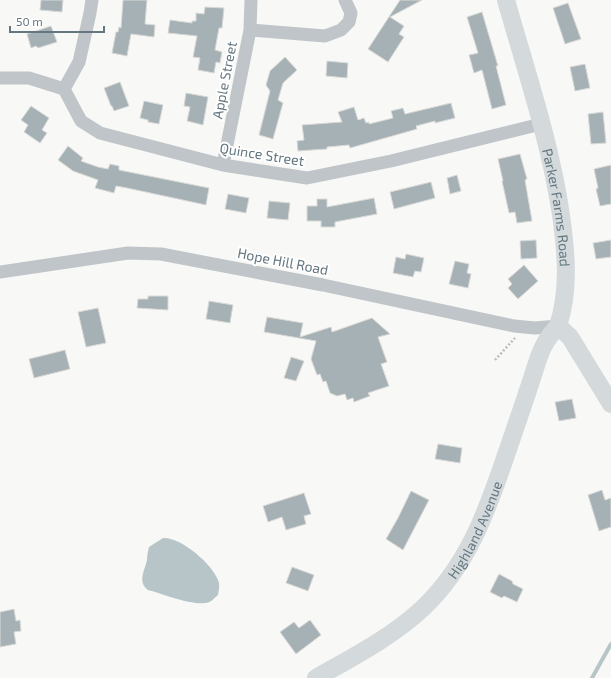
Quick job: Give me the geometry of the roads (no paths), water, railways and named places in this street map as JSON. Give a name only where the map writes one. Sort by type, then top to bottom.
[{"type":"street","points":[[0,78],[29,78],[64,89],[79,62],[92,0]]},
{"type":"street","name":"Apple Street","points":[[223,165],[250,30],[251,0]]},
{"type":"street","points":[[250,30],[325,36],[341,30],[349,22],[351,13],[345,0]]},
{"type":"street","name":"Parker Farms Road","points":[[506,0],[542,124],[552,165],[564,236],[566,259],[565,298],[558,326]]},
{"type":"street","name":"Quince Street","points":[[64,89],[81,121],[100,133],[223,165],[307,178],[391,161],[542,124]]},
{"type":"street","name":"Hope Hill Road","points":[[0,272],[128,253],[161,254],[323,285],[514,326],[535,328],[558,326]]},
{"type":"street","points":[[558,326],[570,337],[611,404]]},
{"type":"street","name":"Highland Avenue","points":[[316,678],[380,641],[415,615],[446,584],[462,562],[483,520],[541,350],[550,335],[558,326]]},
{"type":"waterway","points":[[592,678],[611,644]]}]
